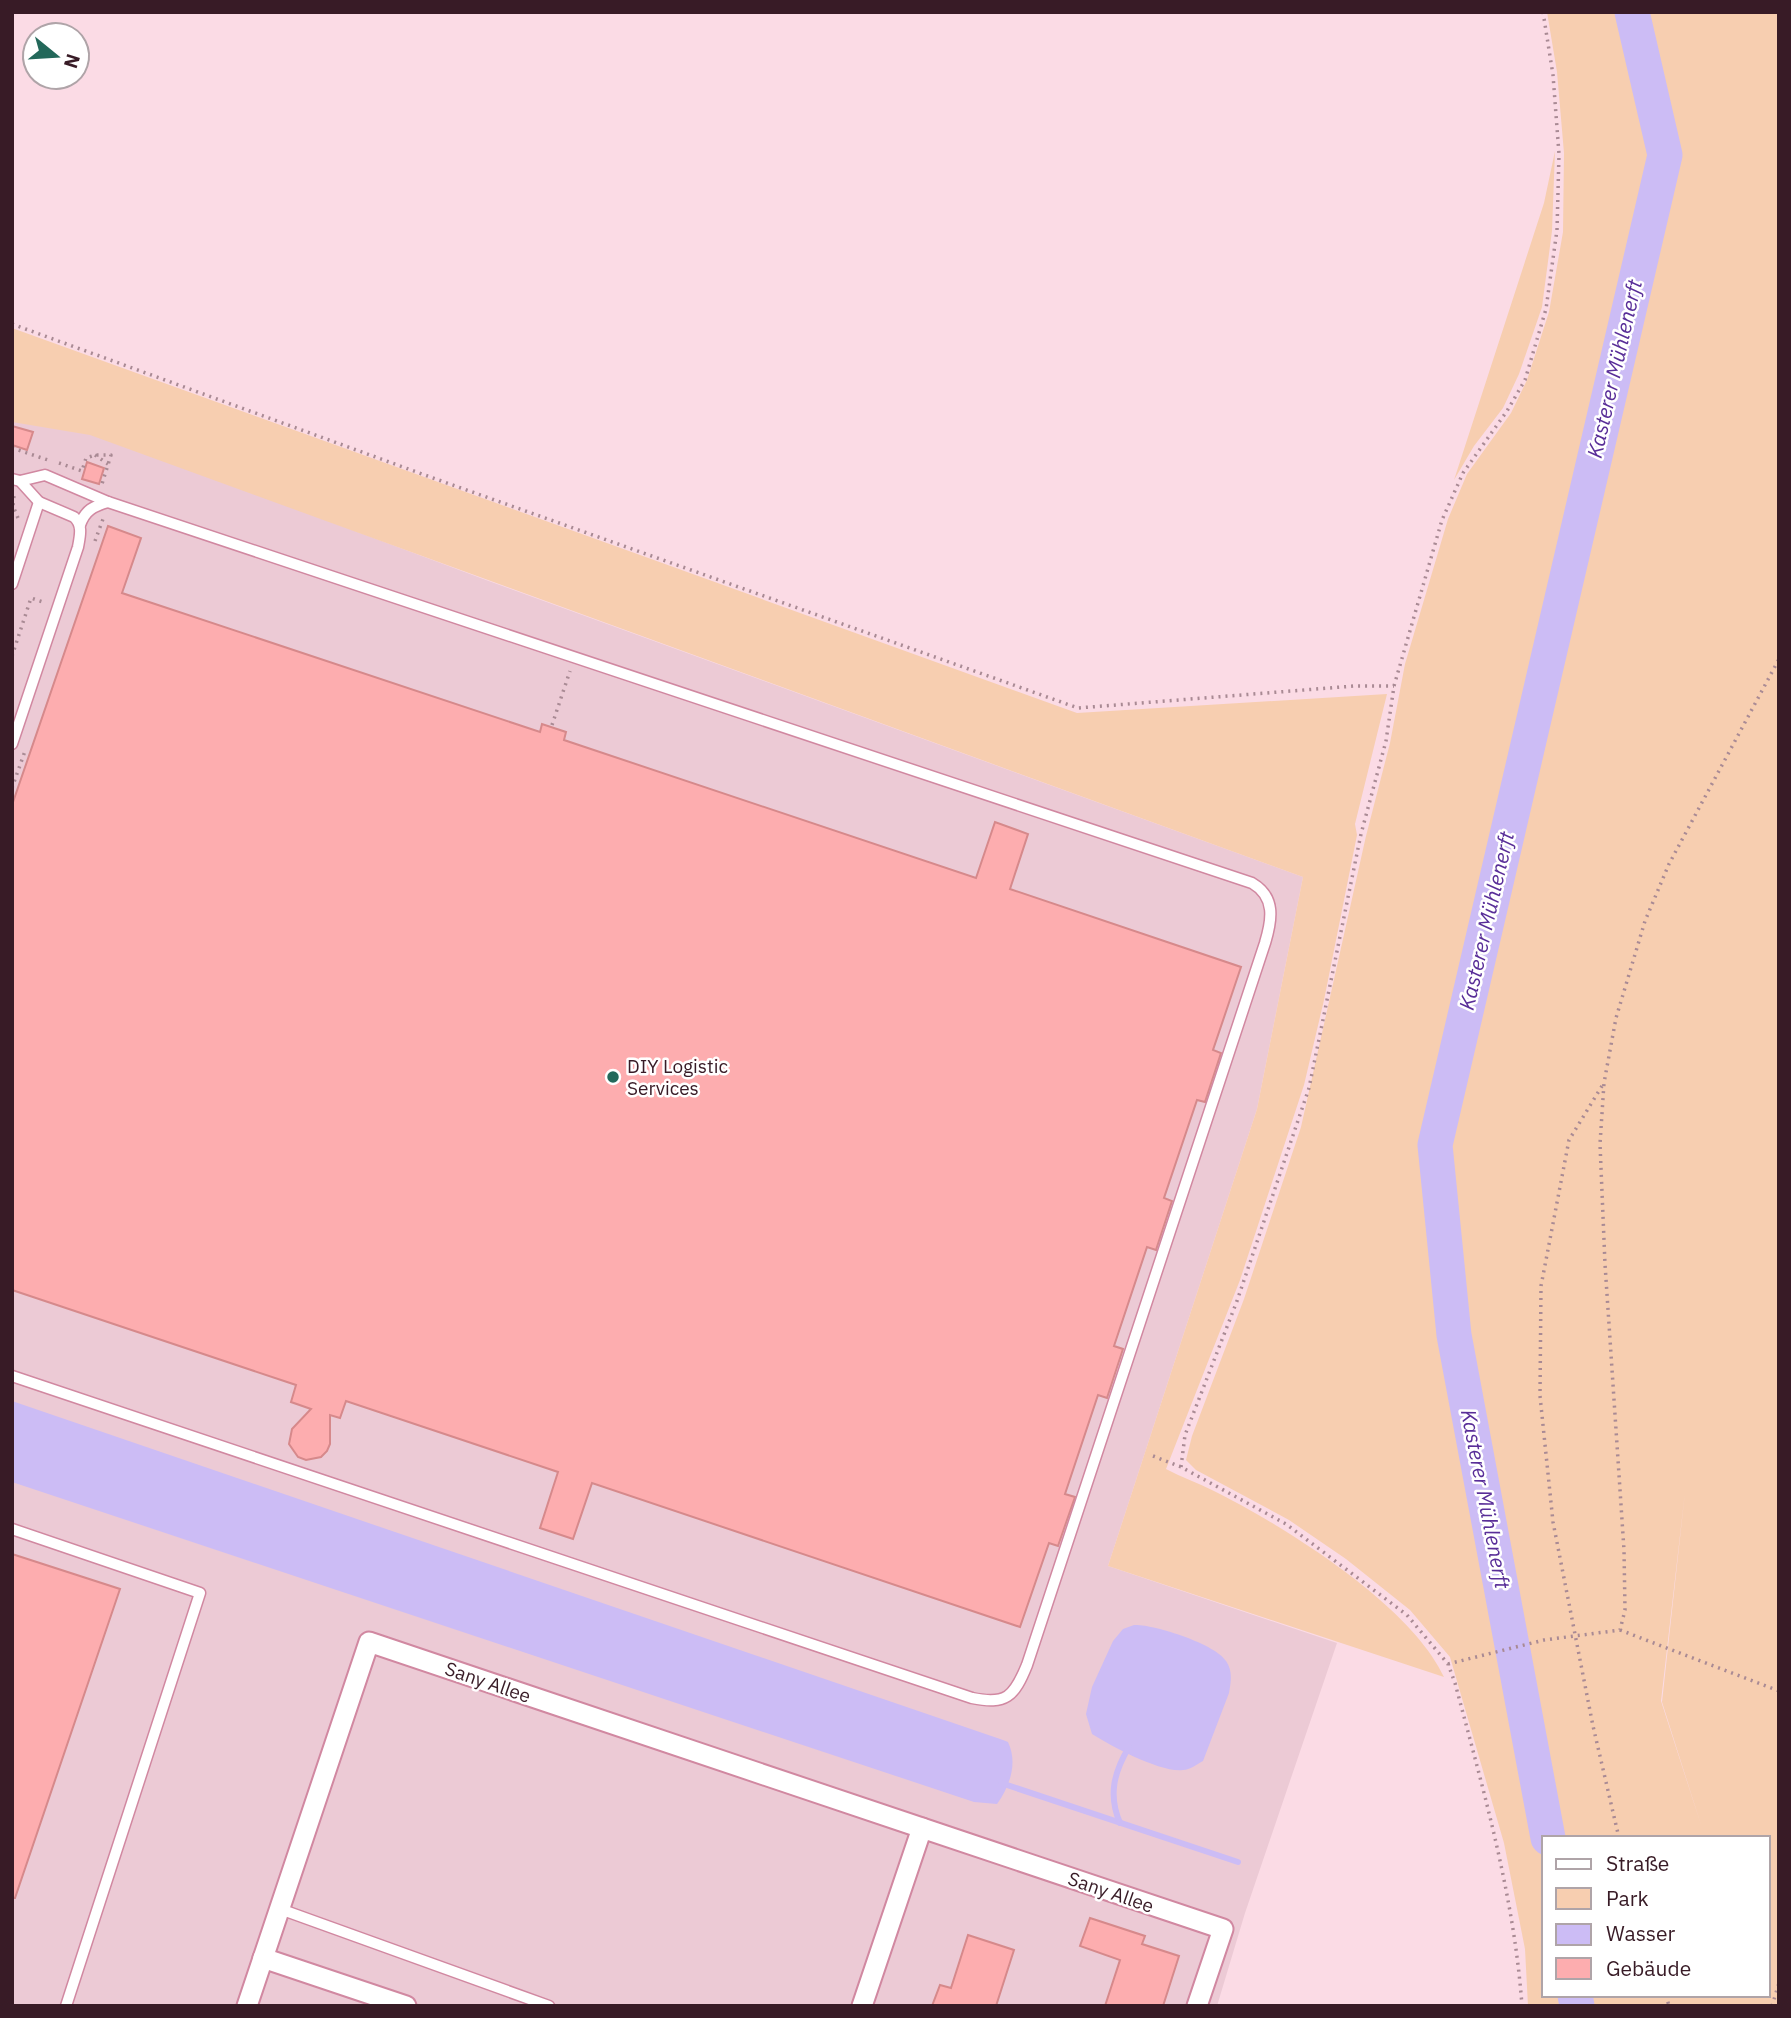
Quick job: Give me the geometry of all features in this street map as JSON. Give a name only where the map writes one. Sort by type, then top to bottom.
[{"type":"street","name":"Sany Allee","points":[[247,2006],[369,1642],[1223,1929],[1197,2006]]},
{"type":"street","points":[[862,2006],[922,1828]]},
{"type":"street","points":[[263,1958],[406,2006]]},
{"type":"lane","points":[[12,1376],[972,1698],[1000,1700],[1009,1696],[1019,1685],[1272,919],[1266,895],[1252,883],[108,502],[45,475],[16,480]]},
{"type":"lane","points":[[16,480],[39,502],[69,514],[80,525]]},
{"type":"lane","points":[[12,584],[39,502]]},
{"type":"lane","points":[[12,744],[78,547],[83,517],[93,507],[108,502]]},
{"type":"lane","points":[[12,1529],[200,1593],[66,2006]]},
{"type":"lane","points":[[280,1909],[549,2006]]},
{"type":"path","points":[[1181,1467],[1185,1435],[1237,1301],[1309,1088],[1361,834],[1386,741],[1394,686],[1443,520],[1462,472],[1507,411],[1525,380],[1546,309],[1557,230],[1559,154],[1553,75],[1543,12]]},
{"type":"path","points":[[12,324],[1078,708],[1354,686],[1394,686]]},
{"type":"path","points":[[12,448],[78,470]]},
{"type":"path","points":[[95,455],[108,464]]},
{"type":"path","points":[[12,656],[32,598],[58,607]]},
{"type":"path","points":[[552,725],[575,656]]},
{"type":"path","points":[[1620,1630],[1625,1610],[1625,1550],[1605,1264],[1600,1144],[1604,1083],[1616,1018],[1645,921],[1712,780],[1779,659]]},
{"type":"path","points":[[1604,1083],[1569,1140],[1541,1286],[1540,1396],[1552,1522],[1577,1635],[1593,1726],[1619,1836]]},
{"type":"path","points":[[1153,1456],[1181,1467],[1286,1524],[1408,1615],[1447,1664],[1455,1682],[1498,1845],[1518,1950],[1522,2006]]},
{"type":"path","points":[[1447,1664],[1544,1640],[1620,1630],[1779,1691]]},
{"type":"path","points":[[1772,2006],[1779,1983]]},
{"type":"shaded area","points":[[12,410],[85,430],[486,580],[1303,877],[1257,1109],[1108,1566],[1337,1643],[1245,1913],[1217,2006],[12,2006]]},
{"type":"green space","points":[[1547,12],[1630,12],[1661,156],[1431,1146],[1448,1335],[1501,1664],[1542,1847],[1542,1997],[1572,1997],[1574,2006],[1528,2006],[1525,1949],[1504,1843],[1450,1657],[1410,1610],[1346,1559],[1289,1520],[1196,1470],[1186,1460],[1192,1436],[1244,1299],[1301,1127],[1366,836],[1390,743],[1405,664],[1448,519],[1467,474],[1511,413],[1527,380],[1549,312],[1563,232],[1564,153],[1557,72]]},
{"type":"green space","points":[[1635,12],[1779,12],[1779,2006],[1581,2006],[1579,1997],[1770,1997],[1770,1836],[1552,1836],[1461,1335],[1441,1146],[1668,155]],"holes":[[[1685,1492],[1662,1702],[1702,1828],[1661,1701]]]},
{"type":"green space","points":[[1555,151],[1552,231],[1542,307],[1519,374],[1503,408],[1474,446],[1454,480],[1544,203]]},
{"type":"green space","points":[[12,328],[1077,713],[1387,694],[1355,824],[1357,835],[1304,1085],[1240,1280],[1166,1469],[1243,1506],[1343,1570],[1404,1622],[1428,1650],[1444,1677],[1108,1566],[1257,1109],[1303,877],[90,435],[12,422]]},
{"type":"water","points":[[12,1401],[1003,1740],[1008,1742],[1012,1758],[1006,1790],[997,1804],[974,1802],[12,1482]]},
{"type":"water","points":[[1134,1625],[1169,1631],[1198,1642],[1220,1655],[1230,1669],[1229,1693],[1203,1761],[1188,1769],[1174,1770],[1150,1763],[1092,1734],[1086,1714],[1092,1687],[1113,1641],[1123,1629]]},
{"type":"building","points":[[12,426],[33,432],[27,450],[12,445]]},
{"type":"building","points":[[87,462],[104,468],[99,484],[82,479]]},
{"type":"building","name":"DIY Logistic Services","points":[[108,526],[141,538],[122,593],[540,732],[542,724],[566,732],[564,740],[976,878],[995,822],[1028,834],[1010,889],[1241,967],[1213,1050],[1221,1053],[1205,1102],[1197,1100],[1164,1198],[1172,1201],[1156,1250],[1147,1247],[1114,1346],[1123,1349],[1107,1398],[1098,1395],[1065,1494],[1075,1497],[1058,1546],[1049,1543],[1020,1627],[592,1483],[573,1539],[540,1528],[558,1472],[346,1401],[340,1418],[330,1415],[330,1444],[327,1451],[321,1457],[306,1460],[298,1457],[289,1444],[292,1429],[311,1409],[291,1402],[296,1385],[12,1290],[12,805]]},
{"type":"building","points":[[12,1554],[120,1589],[15,1898],[12,1898]]},
{"type":"building","points":[[1090,1918],[1145,1936],[1142,1944],[1179,1956],[1163,2006],[1105,2006],[1120,1960],[1080,1946]]},
{"type":"building","points":[[968,1935],[1014,1950],[996,2006],[932,2006],[940,1985],[951,1988]]},
{"type":"waterway","name":"Kasterer Mühlenerft","points":[[1548,1836],[1454,1335],[1435,1145],[1665,155],[1632,12]]},
{"type":"waterway","points":[[1120,1823],[1114,1803],[1114,1784],[1129,1747]]},
{"type":"waterway","points":[[1001,1783],[1238,1862]]},
{"type":"waterway","name":"Kasterer Mühlenerft","points":[[1575,1997],[1577,2006]]},
{"type":"place","name":"DIY Logistic Services","points":[[613,1077]]}]
